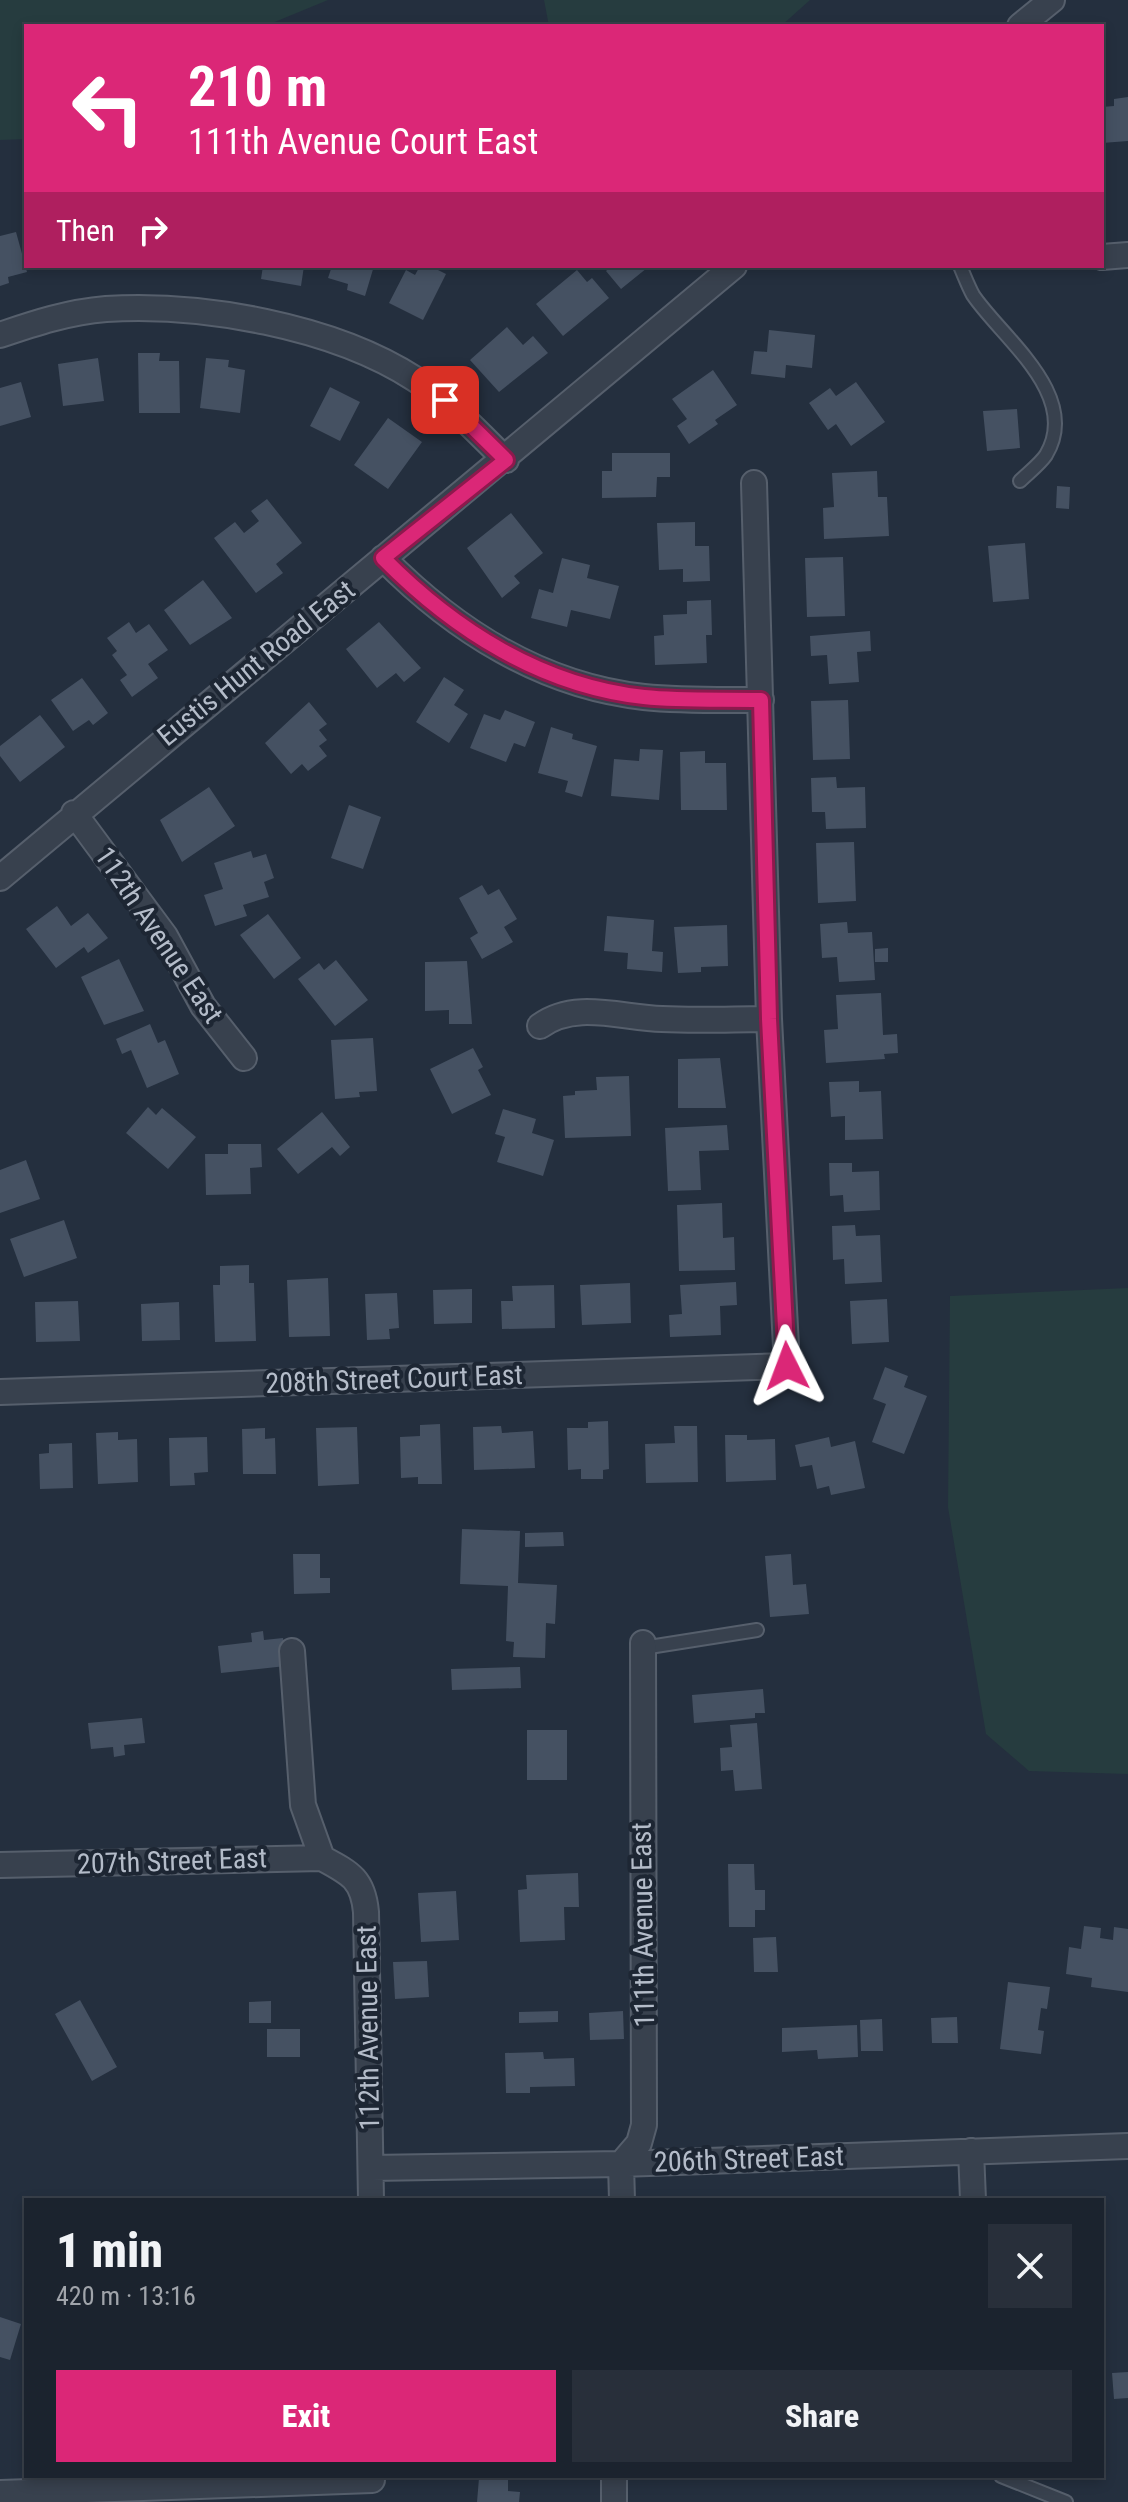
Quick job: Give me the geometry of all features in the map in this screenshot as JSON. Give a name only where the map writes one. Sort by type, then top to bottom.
[{"type":"street","points":[[1022,24],[1052,0]]},
{"type":"street","points":[[1104,257],[1128,255]]},
{"type":"street","name":"Eustis Hunt Road East","points":[[0,878],[74,813],[506,460],[732,268]]},
{"type":"street","points":[[0,335],[64,315],[104,309],[193,311],[269,324],[372,356],[414,378],[445,400],[506,460]]},
{"type":"street","points":[[540,1026],[553,1016],[578,1013],[661,1019],[769,1019],[754,483]]},
{"type":"street","points":[[383,558],[416,592],[468,631],[536,668],[591,687],[642,697],[761,700]]},
{"type":"street","name":"112th Avenue East","points":[[74,813],[165,936],[203,1006],[244,1058]]},
{"type":"street","name":"208th Street Court East","points":[[0,1392],[787,1366],[769,1019]]},
{"type":"street","name":"111th Avenue East","points":[[621,2164],[639,2143],[644,2125],[643,1646]]},
{"type":"street","name":"112th Avenue East","points":[[292,1651],[303,1805],[332,1863],[355,1876],[365,1896],[371,2198]]},
{"type":"street","name":"207th Street East","points":[[0,1865],[332,1863]]},
{"type":"street","name":"206th Street East","points":[[371,2168],[621,2164],[1128,2146]]},
{"type":"street","points":[[971,2151],[973,2198]]},
{"type":"street","points":[[621,2164],[622,2198]]},
{"type":"street","points":[[614,2478],[614,2502]]},
{"type":"street","points":[[0,2493],[372,2486]]},
{"type":"lane","points":[[961,268],[973,294],[1018,346],[1051,401],[1054,412],[1046,455],[1020,481]]},
{"type":"lane","points":[[643,1646],[757,1630]]},
{"type":"lane","points":[[1006,2478],[1066,2502]]},
{"type":"green space","points":[[0,0],[328,0],[270,24],[24,24],[24,139],[0,140]]},
{"type":"green space","points":[[544,0],[810,0],[783,24],[549,24]]},
{"type":"green space","points":[[1128,1288],[1128,1774],[1029,1771],[986,1734],[948,1507],[950,1296]]},
{"type":"building","points":[[1128,97],[1128,141],[1104,143],[1104,107],[1114,106],[1114,99]]},
{"type":"building","points":[[16,232],[27,272],[8,277],[9,283],[0,286],[0,236]]},
{"type":"building","points":[[263,268],[304,268],[301,286],[261,279]]},
{"type":"building","points":[[331,268],[373,268],[365,296],[347,290],[348,284],[328,278]]},
{"type":"building","points":[[419,268],[434,268],[446,274],[423,320],[389,303],[406,270],[415,275]]},
{"type":"building","points":[[609,268],[647,268],[621,289],[606,271]]},
{"type":"building","points":[[577,270],[587,282],[592,278],[609,298],[563,336],[536,304]]},
{"type":"building","points":[[507,327],[523,345],[533,336],[548,353],[499,392],[470,360]]},
{"type":"building","points":[[769,330],[815,335],[812,368],[786,365],[785,378],[751,374],[754,351],[767,352]]},
{"type":"building","points":[[138,353],[160,353],[159,361],[179,361],[180,413],[139,413]]},
{"type":"building","points":[[98,358],[104,401],[63,406],[58,364]]},
{"type":"building","points":[[206,358],[229,360],[228,367],[245,370],[240,413],[200,408]]},
{"type":"building","points":[[713,370],[737,405],[715,420],[718,424],[689,444],[677,426],[687,419],[672,399]]},
{"type":"building","points":[[21,382],[31,417],[0,426],[0,388]]},
{"type":"building","points":[[856,382],[885,422],[851,446],[836,424],[828,430],[809,403],[830,388],[836,396]]},
{"type":"building","points":[[330,387],[360,402],[340,441],[310,426]]},
{"type":"building","points":[[1017,409],[1020,448],[987,451],[983,411]]},
{"type":"building","points":[[388,418],[422,442],[388,489],[354,465]]},
{"type":"building","points":[[612,453],[670,453],[670,477],[657,477],[656,497],[602,498],[602,471],[612,471]]},
{"type":"building","points":[[877,471],[878,497],[887,497],[889,536],[824,539],[823,508],[834,507],[832,473]]},
{"type":"building","points":[[1057,486],[1070,487],[1069,509],[1056,508]]},
{"type":"building","points":[[267,499],[302,543],[276,564],[283,573],[256,593],[214,538],[235,522],[244,533],[259,521],[251,511]]},
{"type":"building","points":[[511,513],[543,553],[514,576],[520,583],[502,598],[467,548]]},
{"type":"building","points":[[695,522],[695,546],[709,546],[710,581],[683,582],[683,569],[659,570],[657,523]]},
{"type":"building","points":[[1025,543],[1029,599],[993,602],[988,546]]},
{"type":"building","points":[[843,557],[845,616],[807,617],[805,558]]},
{"type":"building","points":[[562,558],[590,565],[587,578],[619,586],[610,619],[571,610],[567,627],[531,618],[539,589],[553,593]]},
{"type":"building","points":[[203,580],[232,618],[190,645],[164,610]]},
{"type":"building","points":[[711,600],[712,635],[706,635],[707,663],[655,665],[654,636],[664,635],[663,615],[687,614],[687,601]]},
{"type":"building","points":[[129,622],[136,633],[149,624],[168,650],[148,664],[158,678],[132,697],[120,680],[127,675],[112,655],[117,651],[107,638]]},
{"type":"building","points":[[379,622],[421,668],[404,682],[396,673],[377,688],[346,649]]},
{"type":"building","points":[[870,631],[871,651],[857,652],[859,682],[829,684],[827,655],[811,656],[810,636]]},
{"type":"building","points":[[444,677],[464,690],[454,705],[468,714],[449,743],[416,722]]},
{"type":"building","points":[[82,678],[108,713],[93,725],[89,720],[73,731],[51,700]]},
{"type":"building","points":[[848,700],[850,759],[813,760],[811,701]]},
{"type":"building","points":[[309,702],[327,724],[319,730],[327,740],[319,746],[327,756],[308,771],[302,764],[291,774],[265,743]]},
{"type":"building","points":[[505,710],[535,722],[525,747],[514,743],[506,762],[470,748],[484,714],[500,720]]},
{"type":"building","points":[[40,715],[65,747],[20,782],[0,756],[0,746]]},
{"type":"building","points":[[551,727],[573,734],[572,739],[597,746],[582,797],[565,792],[568,781],[538,773]]},
{"type":"building","points":[[640,749],[663,750],[659,800],[611,796],[614,759],[639,761]]},
{"type":"building","points":[[705,751],[705,763],[726,763],[727,810],[681,810],[680,752]]},
{"type":"building","points":[[836,777],[837,788],[865,787],[866,828],[826,829],[825,812],[812,812],[811,778]]},
{"type":"building","points":[[209,787],[235,826],[182,862],[160,820]]},
{"type":"building","points":[[349,805],[381,817],[363,869],[331,858]]},
{"type":"building","points":[[854,842],[856,901],[818,903],[816,843]]},
{"type":"building","points":[[251,851],[253,858],[266,854],[274,878],[264,882],[269,897],[243,905],[247,916],[215,926],[204,895],[223,889],[214,863]]},
{"type":"building","points":[[482,885],[488,895],[499,889],[517,919],[504,927],[513,942],[482,959],[470,938],[478,933],[459,898]]},
{"type":"building","points":[[57,906],[71,926],[88,913],[108,938],[88,953],[84,947],[56,968],[26,929]]},
{"type":"building","points":[[268,914],[301,958],[274,979],[240,935]]},
{"type":"building","points":[[607,916],[654,920],[652,951],[663,952],[662,972],[627,969],[628,953],[604,951]]},
{"type":"building","points":[[847,922],[848,933],[872,932],[875,980],[839,982],[837,957],[822,958],[820,924]]},
{"type":"building","points":[[727,925],[728,966],[701,967],[701,972],[678,973],[674,927]]},
{"type":"building","points":[[888,948],[888,962],[875,962],[875,949]]},
{"type":"building","points":[[119,959],[144,1011],[104,1025],[81,977]]},
{"type":"building","points":[[336,960],[368,1000],[335,1026],[298,979],[319,963],[324,970]]},
{"type":"building","points":[[467,961],[472,1024],[449,1024],[449,1010],[425,1011],[425,962]]},
{"type":"building","points":[[881,993],[883,1035],[897,1034],[898,1053],[884,1054],[885,1059],[826,1063],[824,1030],[838,1029],[836,995]]},
{"type":"building","points":[[150,1024],[158,1043],[165,1040],[179,1074],[147,1088],[131,1050],[122,1054],[116,1039]]},
{"type":"building","points":[[373,1038],[377,1091],[359,1092],[360,1097],[335,1099],[331,1040]]},
{"type":"building","points":[[473,1048],[483,1067],[478,1070],[491,1095],[452,1114],[430,1069]]},
{"type":"building","points":[[720,1058],[726,1108],[678,1108],[678,1059]]},
{"type":"building","points":[[629,1076],[631,1136],[565,1138],[563,1096],[575,1095],[575,1091],[597,1090],[596,1077]]},
{"type":"building","points":[[859,1081],[859,1092],[881,1091],[883,1139],[845,1140],[845,1116],[831,1117],[829,1082]]},
{"type":"building","points":[[148,1107],[156,1115],[162,1108],[196,1137],[168,1169],[126,1133]]},
{"type":"building","points":[[503,1109],[536,1119],[532,1133],[554,1140],[543,1176],[497,1162],[505,1137],[495,1134]]},
{"type":"building","points":[[322,1112],[350,1147],[340,1156],[332,1147],[298,1174],[277,1149]]},
{"type":"building","points":[[727,1125],[729,1150],[699,1151],[701,1190],[668,1191],[665,1128]]},
{"type":"building","points":[[228,1144],[261,1144],[262,1167],[250,1168],[251,1194],[206,1195],[205,1154],[228,1154]]},
{"type":"building","points":[[26,1160],[40,1199],[0,1213],[0,1170]]},
{"type":"building","points":[[829,1163],[852,1163],[852,1172],[879,1171],[880,1210],[844,1212],[843,1195],[830,1196]]},
{"type":"building","points":[[722,1203],[723,1238],[734,1237],[735,1270],[679,1271],[677,1205]]},
{"type":"building","points":[[64,1220],[77,1258],[24,1277],[10,1239]]},
{"type":"building","points":[[855,1225],[856,1236],[880,1235],[882,1282],[845,1284],[844,1259],[833,1260],[832,1226]]},
{"type":"building","points":[[249,1265],[249,1283],[254,1283],[256,1341],[215,1342],[213,1285],[220,1285],[220,1266]]},
{"type":"building","points":[[328,1278],[330,1336],[289,1337],[287,1280]]},
{"type":"building","points":[[736,1282],[737,1305],[720,1306],[721,1335],[670,1337],[669,1315],[682,1314],[680,1285]]},
{"type":"building","points":[[630,1283],[631,1323],[582,1325],[580,1285]]},
{"type":"building","points":[[554,1285],[555,1328],[502,1329],[501,1301],[513,1301],[512,1286]]},
{"type":"building","points":[[472,1289],[472,1323],[434,1324],[433,1290]]},
{"type":"building","points":[[397,1293],[399,1328],[389,1329],[390,1339],[367,1340],[365,1294]]},
{"type":"building","points":[[887,1299],[889,1342],[852,1344],[850,1301]]},
{"type":"building","points":[[78,1301],[80,1341],[36,1342],[35,1302]]},
{"type":"building","points":[[179,1302],[180,1340],[142,1341],[141,1304]]},
{"type":"building","points":[[885,1367],[908,1376],[904,1387],[927,1396],[904,1454],[872,1442],[886,1404],[873,1399]]},
{"type":"building","points":[[608,1421],[609,1469],[603,1470],[603,1479],[581,1479],[581,1469],[568,1470],[567,1428],[588,1428],[588,1422]]},
{"type":"building","points":[[440,1424],[442,1484],[418,1484],[418,1477],[401,1478],[400,1437],[420,1436],[420,1425]]},
{"type":"building","points":[[501,1426],[502,1433],[533,1431],[535,1468],[474,1470],[473,1427]]},
{"type":"building","points":[[674,1426],[697,1426],[698,1482],[646,1483],[645,1444],[675,1443]]},
{"type":"building","points":[[357,1427],[359,1484],[318,1486],[316,1428]]},
{"type":"building","points":[[265,1428],[265,1439],[275,1438],[276,1474],[243,1474],[242,1429]]},
{"type":"building","points":[[118,1432],[118,1440],[137,1439],[138,1482],[98,1484],[96,1433]]},
{"type":"building","points":[[725,1435],[747,1435],[747,1440],[775,1439],[776,1480],[726,1482]]},
{"type":"building","points":[[207,1437],[208,1472],[194,1473],[195,1485],[170,1486],[169,1438]]},
{"type":"building","points":[[829,1437],[831,1447],[855,1441],[865,1488],[831,1495],[829,1486],[817,1489],[812,1465],[800,1467],[795,1445]]},
{"type":"building","points":[[72,1443],[73,1488],[40,1489],[39,1454],[49,1453],[49,1444]]},
{"type":"building","points":[[462,1529],[520,1531],[518,1583],[557,1585],[555,1624],[546,1623],[545,1658],[513,1657],[514,1642],[506,1641],[508,1586],[460,1584]]},
{"type":"building","points":[[563,1532],[564,1546],[525,1547],[525,1533]]},
{"type":"building","points":[[293,1554],[320,1554],[320,1578],[330,1578],[330,1593],[294,1594]]},
{"type":"building","points":[[791,1554],[793,1585],[806,1584],[809,1614],[770,1617],[765,1556]]},
{"type":"building","points":[[263,1631],[264,1640],[283,1638],[286,1666],[221,1673],[218,1646],[252,1642],[251,1633]]},
{"type":"building","points":[[520,1667],[521,1688],[452,1690],[451,1669]]},
{"type":"building","points":[[763,1689],[765,1713],[755,1713],[755,1718],[694,1723],[692,1695]]},
{"type":"building","points":[[142,1718],[145,1743],[124,1745],[125,1755],[114,1757],[113,1747],[91,1749],[88,1723]]},
{"type":"building","points":[[757,1723],[762,1789],[735,1791],[733,1770],[721,1771],[720,1748],[732,1747],[730,1725]]},
{"type":"building","points":[[527,1730],[567,1730],[567,1780],[527,1780]]},
{"type":"building","points":[[728,1864],[754,1864],[755,1890],[765,1890],[765,1910],[755,1910],[755,1927],[729,1927]]},
{"type":"building","points":[[578,1873],[579,1907],[564,1907],[565,1940],[520,1942],[518,1890],[527,1889],[526,1875]]},
{"type":"building","points":[[456,1891],[459,1940],[421,1942],[418,1893]]},
{"type":"building","points":[[1084,1926],[1101,1928],[1100,1938],[1113,1940],[1114,1927],[1128,1929],[1128,1992],[1091,1987],[1092,1978],[1066,1974],[1069,1947],[1081,1949]]},
{"type":"building","points":[[776,1937],[778,1972],[754,1972],[753,1938]]},
{"type":"building","points":[[427,1961],[429,1997],[395,1999],[393,1962]]},
{"type":"building","points":[[1008,1982],[1050,1987],[1047,2009],[1041,2008],[1038,2030],[1044,2031],[1041,2054],[1000,2049]]},
{"type":"building","points":[[80,2000],[117,2067],[92,2081],[55,2014]]},
{"type":"building","points":[[271,2001],[271,2023],[249,2023],[249,2002]]},
{"type":"building","points":[[558,2011],[558,2022],[519,2023],[519,2012]]},
{"type":"building","points":[[623,2011],[624,2039],[590,2040],[589,2013]]},
{"type":"building","points":[[957,2017],[958,2043],[932,2043],[931,2018]]},
{"type":"building","points":[[882,2019],[883,2051],[861,2051],[860,2020]]},
{"type":"building","points":[[857,2025],[858,2057],[818,2059],[817,2050],[782,2052],[782,2028]]},
{"type":"building","points":[[267,2029],[300,2029],[300,2057],[267,2057]]},
{"type":"building","points":[[543,2052],[544,2059],[574,2058],[575,2086],[530,2087],[530,2093],[506,2093],[505,2053]]},
{"type":"building","points":[[0,2317],[21,2324],[10,2360],[0,2357]]},
{"type":"building","points":[[1128,2372],[1128,2398],[1114,2399],[1112,2373]]},
{"type":"building","points":[[479,2478],[508,2480],[508,2491],[520,2492],[519,2502],[477,2502]]},
{"type":"route","points":[[445,400],[506,460],[383,558],[416,592],[478,638],[536,668],[591,687],[642,697],[761,700],[769,1019],[787,1366]]}]
